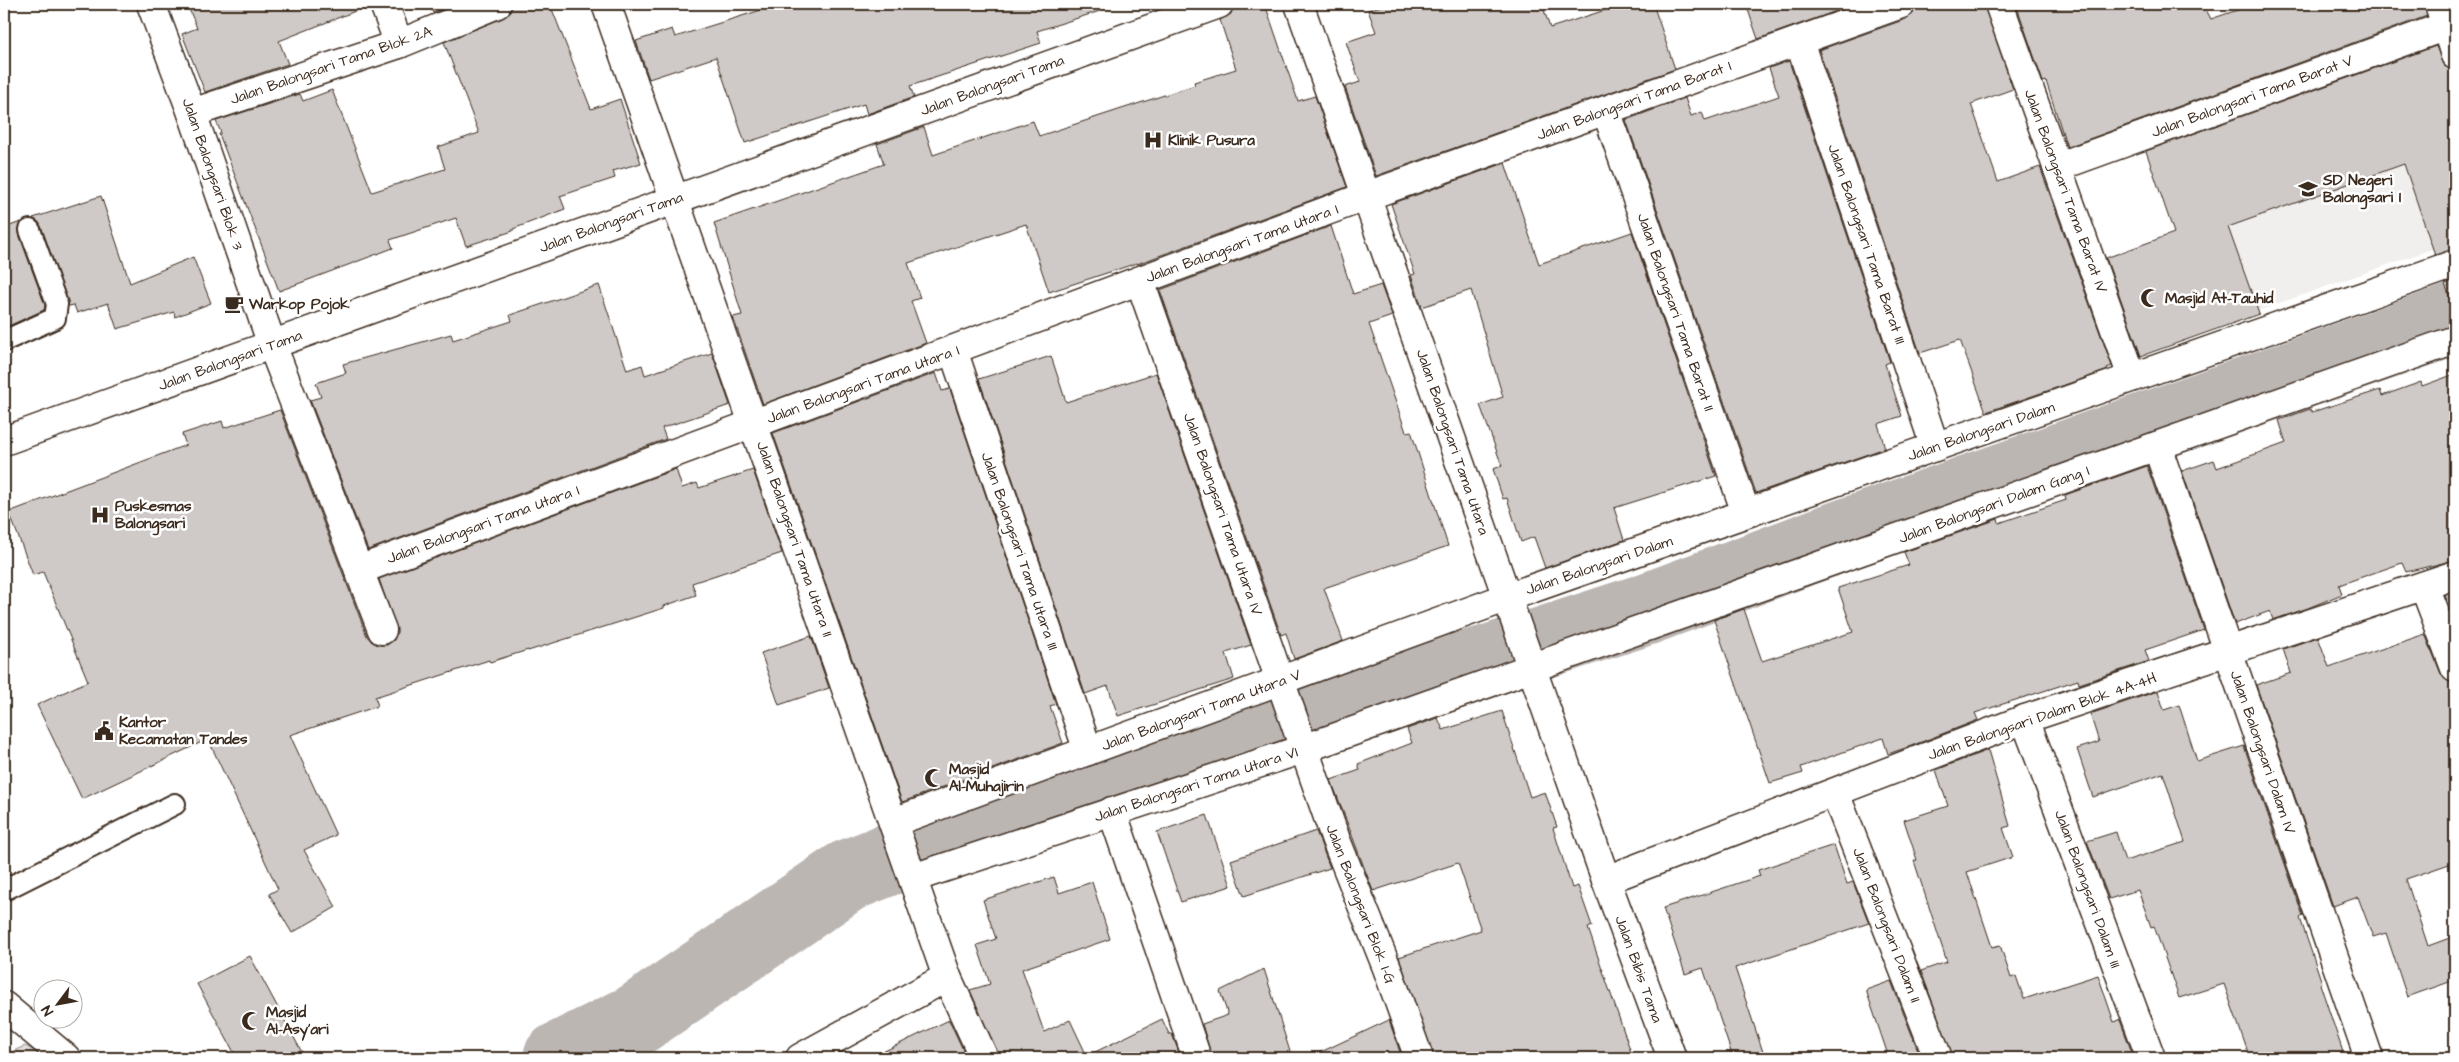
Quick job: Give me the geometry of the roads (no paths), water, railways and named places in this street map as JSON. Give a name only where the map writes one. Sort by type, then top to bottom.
[{"type":"street","name":"Jalan Balongsari Blok 3","points":[[150,4],[192,113],[272,345]]},
{"type":"street","points":[[384,4],[399,44]]},
{"type":"street","name":"Jalan Balongsari Tama Blok 2A","points":[[192,113],[399,44],[494,4]]},
{"type":"street","name":"Jalan Balongsari Tama Utara II","points":[[606,4],[947,977],[984,1058]]},
{"type":"street","name":"Jalan Balongsari Tama","points":[[4,442],[1219,4]]},
{"type":"street","name":"Jalan Balongsari Tama Utara","points":[[1299,4],[1531,661],[1606,880]]},
{"type":"street","name":"Jalan Balongsari Tama Barat I","points":[[1366,196],[1901,4]]},
{"type":"street","name":"Jalan Balongsari Tama Barat IV","points":[[1999,4],[2132,377]]},
{"type":"street","points":[[2443,15],[2455,56]]},
{"type":"street","name":"Jalan Balongsari Tama Barat V","points":[[2057,167],[2443,15]]},
{"type":"street","name":"Jalan Balongsari Tama Barat III","points":[[1798,41],[1935,447]]},
{"type":"street","name":"Jalan Balongsari Tama Barat II","points":[[1606,110],[1746,513]]},
{"type":"street","name":"Jalan Balongsari Tama Utara I","points":[[359,570],[1366,196]]},
{"type":"street","name":"Jalan Balongsari Dalam","points":[[1509,601],[1746,513],[2455,264]]},
{"type":"street","name":"Jalan Balongsari Tama Utara IV","points":[[1140,281],[1300,739]]},
{"type":"street","name":"Jalan Balongsari Dalam Gang I","points":[[1531,661],[2158,446],[2455,340]]},
{"type":"street","points":[[272,345],[382,630]]},
{"type":"street","name":"Jalan Balongsari Tama Utara III","points":[[953,350],[1088,751]]},
{"type":"street","name":"Jalan Balongsari Dalam IV","points":[[2158,446],[2369,1058]]},
{"type":"street","name":"Jalan Balongsari Dalam Blok 4A-4H","points":[[1606,880],[2025,719],[2455,576]]},
{"type":"street","points":[[2424,586],[2455,668]]},
{"type":"street","name":"Jalan Balongsari Tama Utara V","points":[[904,852],[1088,751],[1284,689],[1509,601]]},
{"type":"street","name":"Jalan Balongsari Tama Utara VI","points":[[904,852],[1112,811],[1300,739],[1531,661]]},
{"type":"street","name":"Jalan Balongsari Dalam III","points":[[2025,719],[2152,1058]]},
{"type":"street","name":"Jalan Balongsari Blok I-G","points":[[1300,739],[1336,840],[1387,968],[1419,1058]]},
{"type":"street","name":"Jalan Balongsari Dalam II","points":[[1835,793],[1938,1058]]},
{"type":"street","points":[[1112,811],[1197,1058]]},
{"type":"street","name":"Jalan Bibis Tama","points":[[1606,880],[1672,1058]]},
{"type":"street","points":[[800,1058],[947,977]]},
{"type":"street","points":[[4,1006],[66,1058]]},
{"type":"lane","points":[[4,341],[55,318],[57,304],[30,230]]},
{"type":"lane","points":[[4,890],[175,804]]},
{"type":"waterway","points":[[559,1058],[636,1020],[847,876],[975,825],[1283,724],[1312,709],[1488,661],[1644,610],[1839,537],[2455,319]]},
{"type":"place","name":"Klinik Pusura","points":[[1153,140]]},
{"type":"place","name":"SD Negeri Balongsari I","points":[[2308,189]]},
{"type":"place","name":"Masjid At-Tauhid","points":[[2150,298]]},
{"type":"place","name":"Warkop Pojok","points":[[234,304]]},
{"type":"place","name":"Puskesmas Balongsari","points":[[100,515]]},
{"type":"place","name":"Kantor Kecamatan Tandes","points":[[104,731]]},
{"type":"place","name":"Masjid Al-Muhajirin","points":[[934,778]]},
{"type":"place","name":"Masjid Al-Asy'ari","points":[[251,1021]]}]
